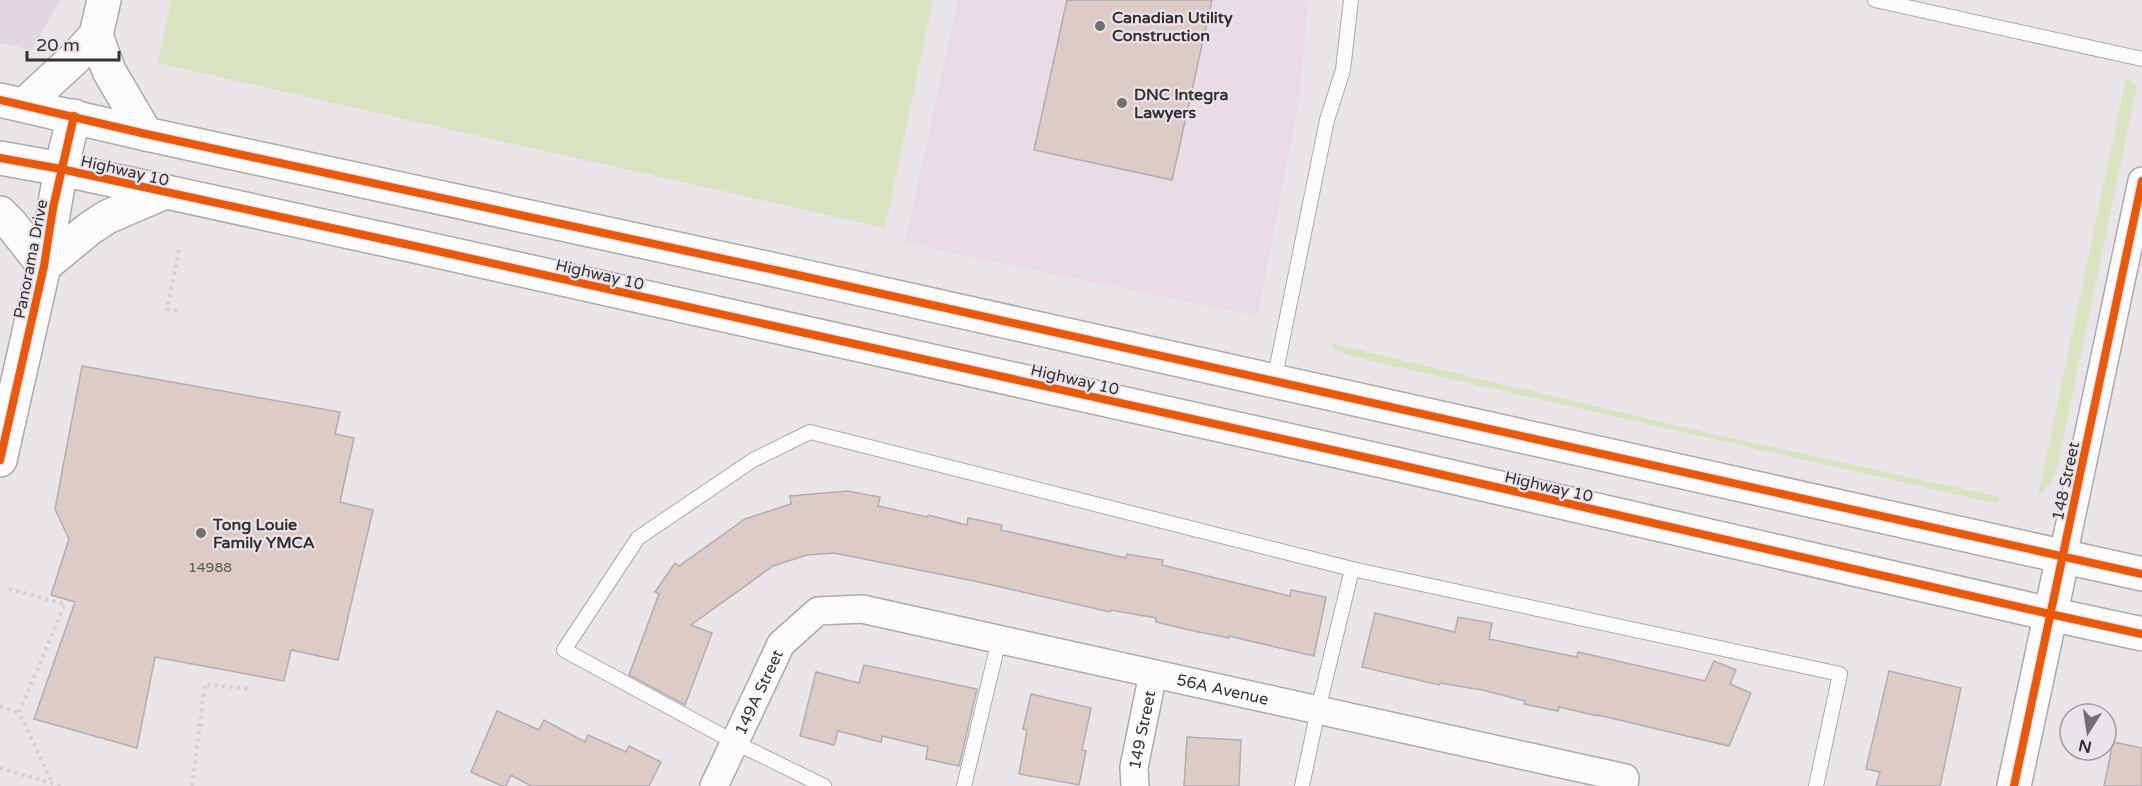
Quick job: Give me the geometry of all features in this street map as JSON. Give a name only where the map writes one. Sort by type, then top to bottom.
[{"type":"main road","points":[[12,102],[75,58],[96,35],[104,0]]},
{"type":"main road","points":[[96,35],[109,71],[146,134]]},
{"type":"main road","points":[[12,102],[146,134],[2142,574]]},
{"type":"main road","name":"Panorama Drive","points":[[0,460],[44,266],[61,169],[74,116]]},
{"type":"main road","name":"Highway 10","points":[[0,158],[61,169],[431,250],[2142,634]]},
{"type":"main road","points":[[0,213],[44,266],[107,217],[163,193]]},
{"type":"main road","name":"148 Street","points":[[2014,786],[2063,556]]},
{"type":"street","name":"148 Street","points":[[2063,556],[2142,181]]},
{"type":"street","name":"56A Avenue","points":[[818,611],[862,609],[1318,710],[1624,782]]},
{"type":"street","name":"149A Street","points":[[714,786],[781,644],[818,611]]},
{"type":"street","name":"149 Street","points":[[1136,786],[1134,767],[1153,674]]},
{"type":"lane","points":[[1274,381],[1327,120],[1343,70],[1352,0]]},
{"type":"lane","points":[[1875,0],[2142,59]]},
{"type":"lane","points":[[824,786],[734,742],[564,650],[638,538],[753,460],[810,432],[1352,569],[1840,674],[1816,786]]},
{"type":"lane","points":[[1302,786],[1352,569]]},
{"type":"lane","points":[[964,786],[999,640]]},
{"type":"path","points":[[177,311],[167,309],[180,245]]},
{"type":"path","points":[[9,589],[65,604],[19,713]]},
{"type":"path","points":[[192,786],[205,684],[250,689]]},
{"type":"path","points":[[0,705],[19,713],[53,784]]},
{"type":"path","points":[[0,768],[61,786]]},
{"type":"shaded area","points":[[0,0],[60,0],[32,50],[0,43]]},
{"type":"shaded area","points":[[958,0],[1308,0],[1299,103],[1257,316],[905,243]]},
{"type":"green space","points":[[171,0],[933,0],[885,228],[158,63]]},
{"type":"green space","points":[[2126,78],[2137,86],[2057,468],[2050,484],[2038,496]]},
{"type":"green space","points":[[1334,344],[1708,433],[2000,497],[1998,504],[1350,356],[1332,346]]},
{"type":"building","points":[[1067,0],[1212,0],[1172,180],[1034,150]]},
{"type":"building","points":[[82,366],[340,412],[335,434],[354,438],[340,502],[373,510],[338,660],[291,650],[284,681],[155,657],[137,748],[34,719],[75,602],[51,595],[69,539],[55,509]]},
{"type":"building","points":[[847,491],[880,497],[878,506],[927,517],[928,515],[967,525],[968,518],[1002,525],[1001,530],[1126,558],[1127,554],[1163,560],[1162,565],[1290,596],[1291,590],[1326,597],[1314,656],[1229,636],[1229,638],[1189,630],[1156,622],[1156,618],[1111,610],[1110,612],[974,581],[834,553],[807,555],[773,566],[691,625],[712,633],[685,705],[629,675],[659,594],[655,592],[675,563],[679,566],[745,519],[791,504],[790,496]]},
{"type":"building","points":[[1375,613],[1455,632],[1458,617],[1492,623],[1489,639],[1577,657],[1578,652],[1705,681],[1714,661],[1736,670],[1730,684],[1751,693],[1729,746],[1559,707],[1558,711],[1524,704],[1525,701],[1482,690],[1440,683],[1439,685],[1362,667]]},
{"type":"building","points":[[864,665],[977,689],[959,766],[926,759],[928,747],[882,736],[881,742],[838,731],[834,745],[800,736],[816,672],[859,683]]},
{"type":"building","points":[[1889,671],[1961,688],[1940,786],[1876,786],[1880,772],[1866,769]]},
{"type":"building","points":[[1031,694],[1091,708],[1082,750],[1086,751],[1079,785],[1019,774],[1027,730],[1023,729]]},
{"type":"building","points":[[497,711],[539,730],[544,720],[585,742],[588,735],[626,752],[629,746],[661,762],[649,786],[531,786],[511,775],[506,786],[502,786],[471,772]]},
{"type":"building","points":[[1187,737],[1241,740],[1239,786],[1184,786]]},
{"type":"building","points":[[2118,743],[2142,748],[2142,786],[2104,786],[2109,762],[2118,762]]},
{"type":"cycle path","points":[[0,100],[2142,574]]},
{"type":"cycle path","points":[[0,460],[44,266],[53,208],[74,116]]},
{"type":"cycle path","points":[[0,158],[61,169],[419,247],[1391,463],[2142,634]]},
{"type":"cycle path","points":[[2014,786],[2142,181]]},
{"type":"place","name":"Canadian Utility Construction","points":[[1100,26]]},
{"type":"place","name":"DNC Integra Lawyers","points":[[1122,103]]},
{"type":"place","name":"Tong Louie Family YMCA","points":[[201,533]]}]
